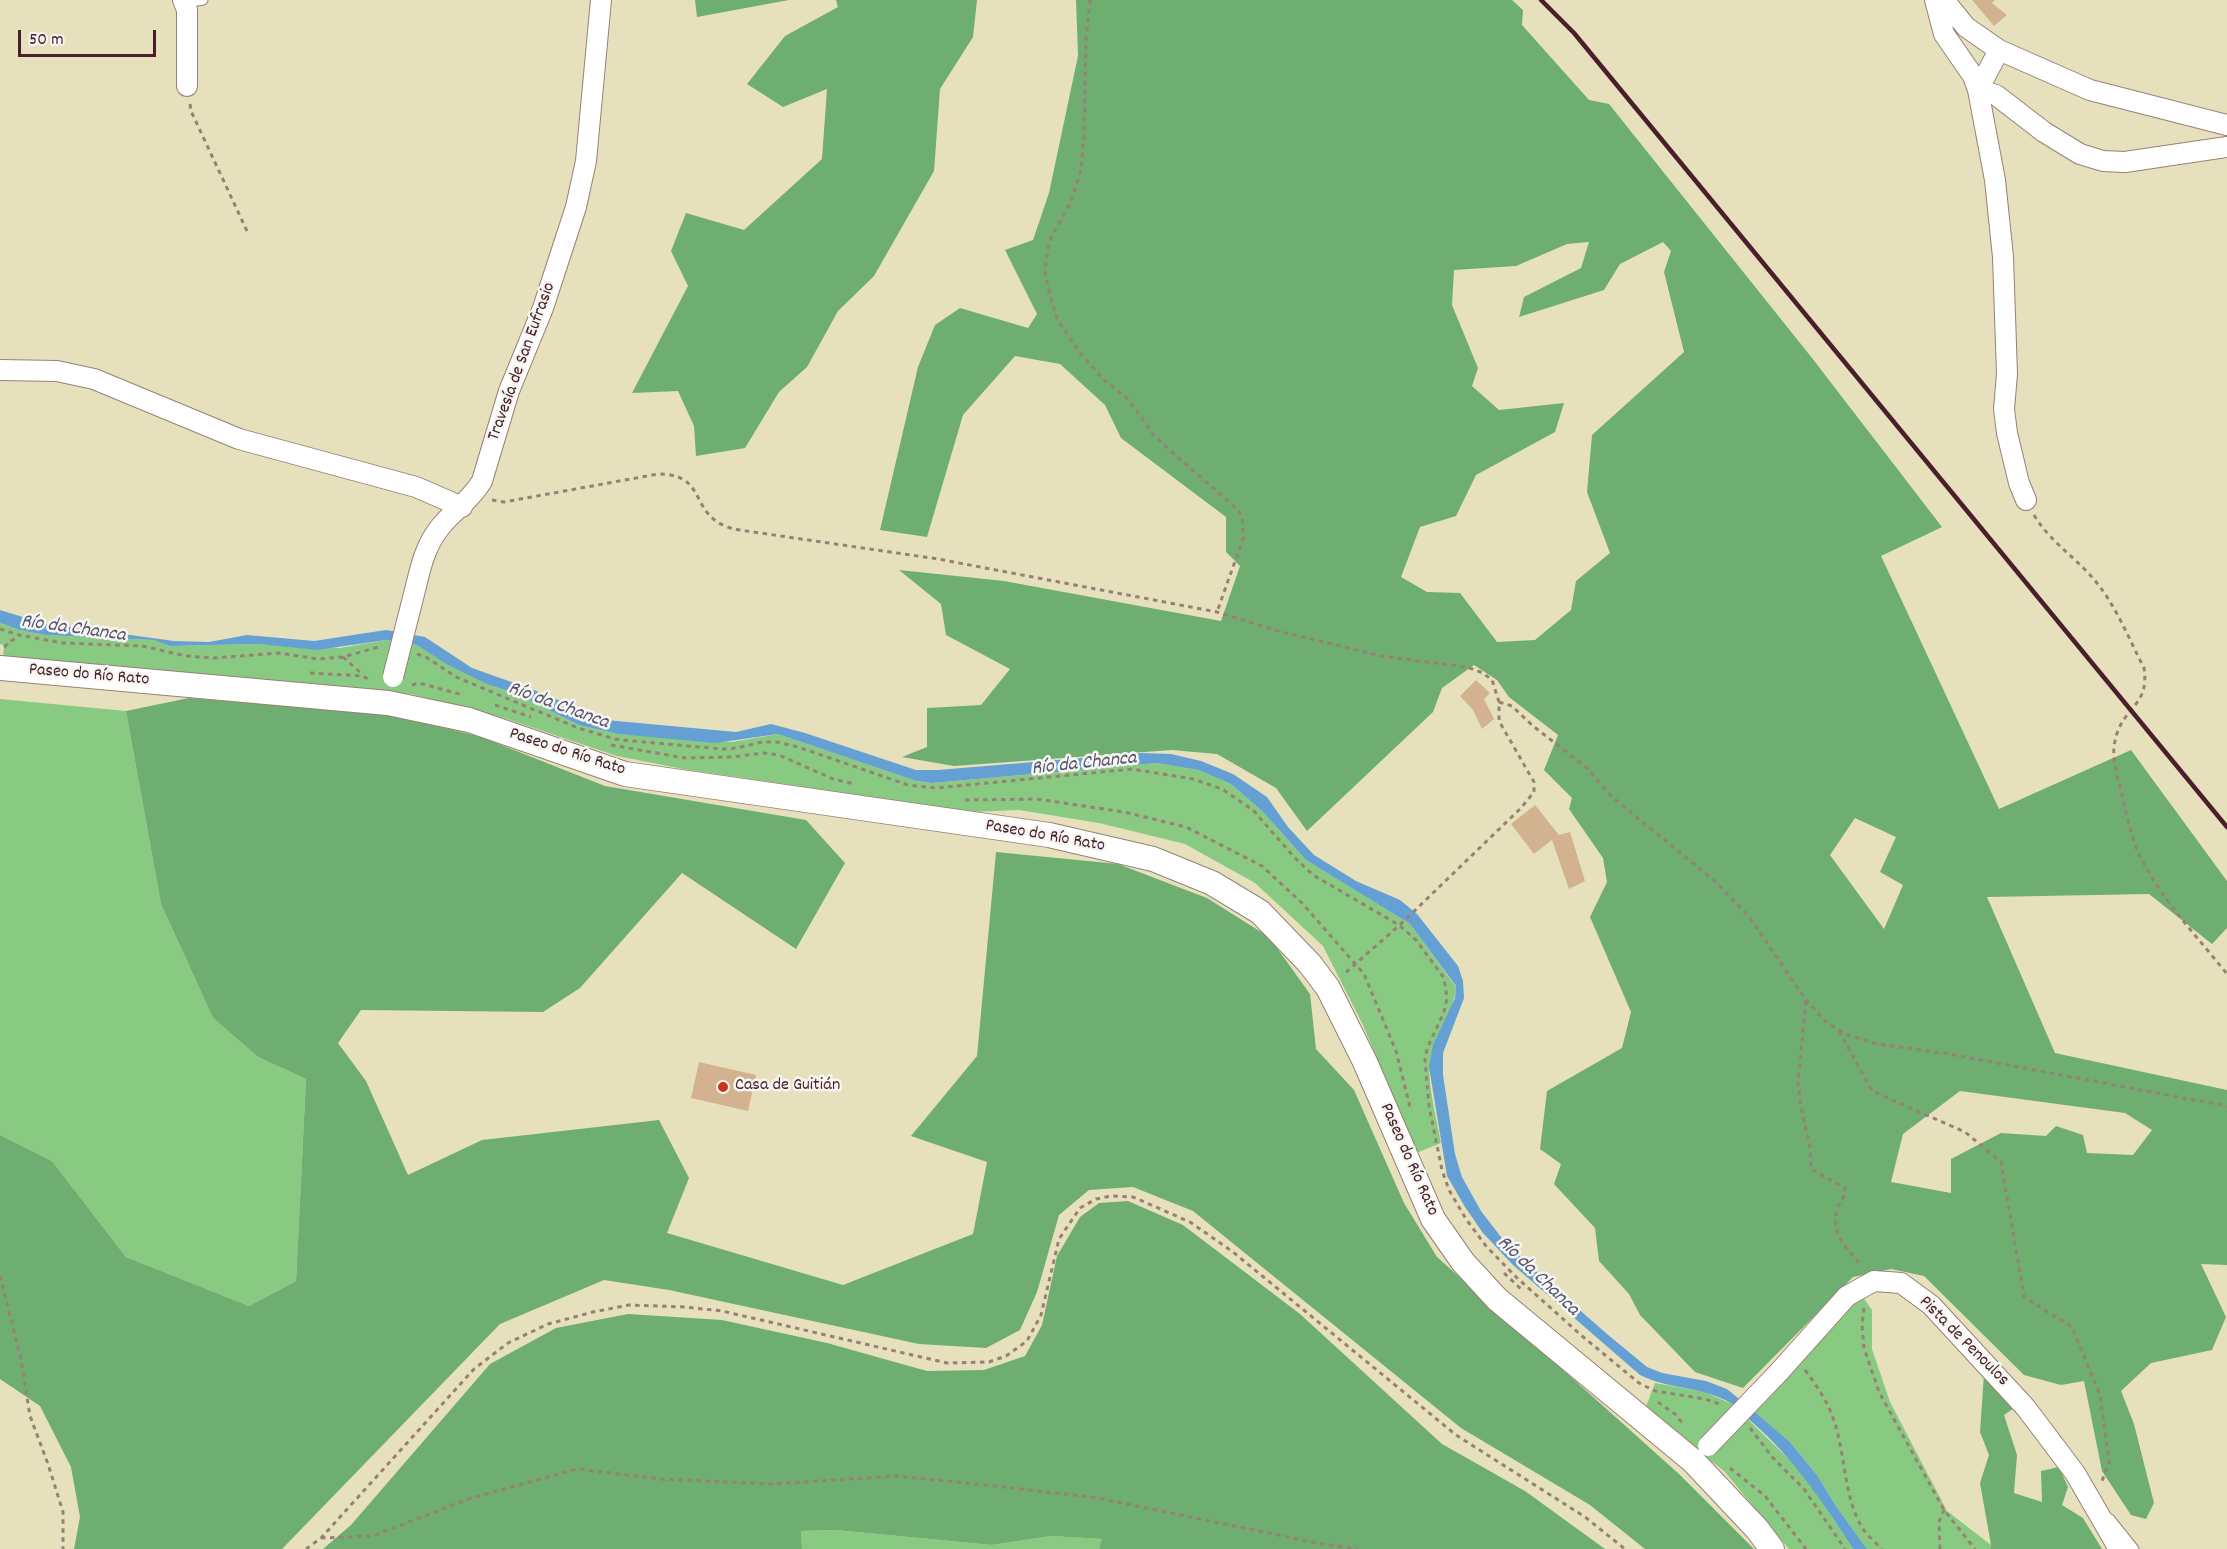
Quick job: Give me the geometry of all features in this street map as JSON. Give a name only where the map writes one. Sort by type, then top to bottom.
[{"type":"street","name":"Travesía de San Eufrasio","points":[[391,689],[424,555],[442,524],[468,500],[482,481],[509,391],[543,308],[576,207],[586,161],[601,0]]},
{"type":"street","points":[[1935,0],[1944,34],[1973,76],[1978,90],[1995,180],[2002,257],[2007,374],[2004,409],[2007,433],[2019,483],[2026,500]]},
{"type":"street","points":[[1944,0],[1966,27],[1999,50],[2090,90],[2227,125]]},
{"type":"street","points":[[187,86],[191,1]]},
{"type":"street","points":[[1978,90],[1999,50]]},
{"type":"street","points":[[1978,90],[1996,95],[2044,132],[2080,154],[2103,161],[2125,162],[2227,147]]},
{"type":"street","points":[[0,370],[57,371],[94,379],[240,439],[468,500]]},
{"type":"street","name":"Paseo do Río Rato","points":[[6,660],[391,689],[469,720],[625,774],[1049,835],[1153,859],[1212,883],[1260,912],[1310,964],[1328,988],[1365,1062],[1433,1219],[1463,1262],[1497,1299],[1702,1452],[1772,1549]]},
{"type":"street","points":[[1702,1452],[1795,1357],[1847,1296],[1874,1281]]},
{"type":"street","name":"Pista de Penoulos","points":[[1874,1281],[1901,1283],[1931,1305],[1984,1360],[2026,1407],[2075,1473],[2119,1549]]},
{"type":"lane","points":[[2093,1503],[2114,1522],[2134,1549]]},
{"type":"path","points":[[1090,0],[1086,40],[1081,170],[1070,204],[1052,236],[1047,252],[1045,273],[1057,319],[1079,352],[1104,380],[1129,400],[1155,437],[1238,510],[1242,518],[1244,536],[1217,612]]},
{"type":"path","points":[[187,86],[191,111],[247,231]]},
{"type":"path","points":[[468,500],[504,502],[658,474],[669,474],[682,479],[696,491],[706,511],[716,521],[733,529],[938,559],[1217,612],[1278,631],[1382,656],[1467,667],[1484,674],[1492,680],[1499,702],[1499,721],[1534,782],[1534,792],[1521,808],[1404,921],[1328,988]]},
{"type":"path","points":[[2026,500],[2044,531],[2090,575],[2103,592],[2144,668],[2145,691],[2126,715],[2114,742],[2115,768],[2137,850],[2156,884],[2227,974]]},
{"type":"path","points":[[0,629],[63,643],[142,646],[186,656],[213,658],[279,652],[318,659],[343,657],[385,645]]},
{"type":"path","points":[[0,651],[6,660]]},
{"type":"path","points":[[411,652],[426,657],[456,677],[578,728],[615,739],[723,749],[762,742],[777,742],[921,788],[1132,770],[1193,779],[1222,789],[1253,810],[1313,875],[1399,925],[1416,940],[1444,978],[1446,987],[1444,1012],[1427,1049],[1425,1076],[1429,1106],[1442,1170],[1449,1190],[1466,1219],[1486,1246],[1516,1277],[1639,1383],[1655,1391],[1705,1399],[1725,1406]]},
{"type":"path","points":[[343,657],[363,676],[378,685],[391,689],[419,683],[463,695]]},
{"type":"path","points":[[302,673],[363,676]]},
{"type":"path","points":[[485,702],[518,711],[537,720]]},
{"type":"path","points":[[1499,702],[1512,706],[1533,726],[1587,768],[1611,796],[1717,883],[1750,918],[1806,1000],[1826,1022],[1848,1035],[1877,1044],[1949,1054],[2227,1106]]},
{"type":"path","points":[[603,743],[685,758],[732,758],[763,753],[779,755],[834,779],[856,784]]},
{"type":"path","points":[[959,800],[1037,799],[1124,812],[1186,827],[1262,866],[1302,903],[1364,974],[1396,1051],[1414,1118]]},
{"type":"path","points":[[1806,1000],[1798,1083],[1810,1147],[1811,1169],[1845,1188],[1845,1198],[1837,1210],[1836,1233],[1861,1265],[1872,1270],[1874,1281],[1865,1302],[1862,1325],[1864,1348],[1879,1392],[1944,1510],[1976,1549]]},
{"type":"path","points":[[1839,1029],[1872,1091],[1965,1132],[2001,1161],[2024,1296],[2072,1327],[2100,1395],[2109,1462],[2093,1503]]},
{"type":"path","points":[[306,1549],[321,1538],[474,1369],[508,1343],[548,1324],[628,1305],[685,1307],[722,1311],[947,1363],[989,1362],[1006,1356],[1027,1341],[1041,1315],[1059,1239],[1080,1208],[1095,1199],[1111,1196],[1133,1197],[1190,1222],[1233,1252],[1456,1435],[1585,1517],[1625,1549]]},
{"type":"path","points":[[1496,1266],[1530,1298]]},
{"type":"path","points":[[0,1276],[21,1359],[30,1416],[63,1512],[63,1549]]},
{"type":"path","points":[[1565,1328],[1637,1388]]},
{"type":"path","points":[[1795,1357],[1820,1390],[1833,1416],[1841,1443],[1852,1506],[1864,1529],[1882,1549]]},
{"type":"path","points":[[1653,1399],[1676,1415],[1702,1452],[1736,1472],[1765,1496],[1806,1549]]},
{"type":"path","points":[[1748,1425],[1773,1458],[1804,1489],[1845,1549]]},
{"type":"path","points":[[321,1538],[373,1536],[468,1498],[577,1469],[661,1479],[771,1484],[897,1476],[995,1486],[1098,1498],[1317,1544],[1358,1549]]},
{"type":"path","points":[[1940,1549],[1939,1522],[1944,1510]]},
{"type":"green space","points":[[695,0],[789,0],[697,17]]},
{"type":"green space","points":[[836,0],[977,0],[973,37],[940,89],[934,171],[874,276],[838,311],[807,367],[779,392],[745,448],[696,456],[694,426],[678,391],[632,393],[688,286],[671,251],[686,213],[744,230],[822,159],[827,89],[783,107],[747,84],[785,36],[838,7]]},
{"type":"green space","points":[[1076,0],[1512,0],[1523,10],[1522,25],[1589,100],[1609,104],[1812,358],[1942,527],[1881,556],[1999,809],[2131,750],[2227,881],[2227,928],[2212,944],[2149,894],[1987,897],[2055,1053],[2227,1090],[2227,1265],[2201,1264],[2226,1317],[2212,1350],[2151,1363],[2121,1391],[2134,1424],[2154,1503],[2146,1519],[2131,1515],[2102,1471],[2084,1381],[2061,1385],[2024,1375],[1924,1276],[1891,1269],[1853,1277],[1743,1388],[1695,1372],[1640,1315],[1629,1294],[1599,1261],[1595,1228],[1554,1184],[1561,1164],[1540,1149],[1547,1091],[1622,1048],[1631,1012],[1590,917],[1607,882],[1603,858],[1569,809],[1572,798],[1544,770],[1558,735],[1509,697],[1497,680],[1474,665],[1442,688],[1433,712],[1307,831],[1276,788],[1217,754],[1172,750],[954,766],[902,757],[927,747],[927,708],[981,705],[1010,669],[946,635],[941,604],[899,570],[1004,581],[1221,621],[1240,566],[1226,552],[1226,517],[1121,438],[1105,405],[1060,364],[1015,356],[963,415],[927,537],[880,530],[918,367],[935,325],[960,308],[1028,328],[1037,314],[1005,250],[1033,240],[1049,193],[1078,56]],"holes":[[[1589,242],[1581,268],[1524,297],[1519,317],[1604,290],[1620,264],[1663,242],[1671,251],[1664,272],[1684,352],[1592,435],[1587,492],[1610,553],[1576,581],[1571,610],[1535,640],[1497,642],[1460,593],[1427,592],[1401,577],[1420,527],[1456,516],[1476,475],[1555,432],[1564,403],[1499,410],[1472,386],[1478,368],[1452,305],[1454,270],[1516,266],[1567,244]],[[1855,818],[1896,837],[1880,872],[1903,885],[1884,929],[1830,855]],[[1960,1091],[2125,1113],[2152,1130],[2133,1155],[2087,1153],[2083,1135],[2056,1126],[2046,1136],[2001,1133],[1951,1159],[1951,1193],[1891,1182],[1903,1134]]]},
{"type":"green space","points":[[0,623],[45,635],[153,640],[170,646],[259,644],[340,648],[386,640],[417,645],[489,685],[514,693],[579,725],[618,734],[732,742],[778,734],[916,781],[932,783],[1157,763],[1198,770],[1231,784],[1263,812],[1306,860],[1410,924],[1456,987],[1455,997],[1436,1046],[1429,1072],[1441,1143],[1416,1153],[1363,1025],[1323,946],[1255,883],[1185,844],[1099,823],[1019,810],[972,812],[683,769],[617,756],[504,718],[411,694],[3,658],[4,645],[0,644]]},
{"type":"green space","points":[[189,698],[390,714],[481,737],[605,786],[806,820],[845,863],[796,949],[682,873],[580,988],[543,1012],[361,1010],[338,1043],[366,1081],[408,1175],[482,1140],[659,1120],[689,1178],[667,1233],[843,1285],[973,1234],[987,1162],[911,1136],[977,1056],[996,852],[1118,864],[1207,898],[1269,937],[1310,994],[1316,1049],[1354,1090],[1404,1203],[1437,1257],[1679,1474],[1754,1549],[1645,1549],[1590,1505],[1461,1428],[1193,1211],[1133,1187],[1089,1190],[1059,1215],[1037,1292],[1020,1330],[986,1348],[919,1344],[669,1290],[604,1280],[500,1324],[282,1549],[74,1549],[80,1517],[71,1467],[40,1406],[0,1379],[0,1135],[52,1161],[126,1257],[249,1306],[296,1281],[306,1079],[258,1057],[213,1018],[161,904],[126,711]]},
{"type":"green space","points":[[0,699],[126,711],[161,904],[213,1018],[258,1057],[306,1079],[296,1281],[249,1306],[126,1257],[52,1161],[0,1135]]},
{"type":"green space","points":[[1128,1201],[1183,1225],[1300,1314],[1442,1444],[1525,1491],[1605,1549],[1099,1549],[1102,1539],[1051,1536],[992,1545],[836,1530],[801,1531],[802,1549],[323,1549],[351,1525],[490,1364],[556,1328],[628,1314],[722,1320],[827,1343],[927,1371],[984,1370],[1025,1356],[1042,1325],[1057,1256],[1080,1217],[1099,1203]]},
{"type":"green space","points":[[1860,1293],[1872,1310],[1872,1349],[1890,1402],[1947,1511],[1991,1545],[1990,1549],[1867,1549],[1817,1475],[1790,1442],[1755,1412]]},
{"type":"green space","points":[[1984,1374],[2014,1408],[2004,1415],[2017,1455],[2014,1493],[2042,1502],[2041,1471],[2059,1467],[2068,1487],[2062,1505],[2083,1518],[2102,1549],[1990,1549],[1980,1483],[1989,1455],[1980,1432]]},
{"type":"green space","points":[[1655,1383],[1705,1392],[1732,1404],[1798,1468],[1853,1549],[1789,1549],[1724,1471],[1645,1409]]},
{"type":"green space","points":[[836,1530],[992,1545],[1051,1536],[1103,1539],[1099,1549],[802,1549],[801,1531]]},
{"type":"water","name":"Río da Chanca","points":[[0,610],[42,623],[174,641],[209,642],[247,635],[314,641],[386,630],[425,637],[472,668],[534,690],[606,720],[736,732],[771,724],[916,770],[1142,753],[1171,754],[1201,761],[1233,774],[1267,797],[1288,827],[1314,855],[1356,881],[1400,900],[1417,914],[1458,966],[1463,981],[1464,998],[1443,1053],[1443,1075],[1455,1154],[1462,1177],[1481,1211],[1504,1241],[1647,1367],[1662,1373],[1706,1381],[1727,1389],[1755,1412],[1790,1442],[1817,1475],[1867,1549],[1853,1549],[1795,1467],[1738,1408],[1710,1394],[1651,1380],[1640,1375],[1513,1265],[1483,1233],[1447,1176],[1429,1067],[1433,1045],[1455,998],[1456,986],[1410,924],[1306,860],[1263,812],[1231,784],[1198,770],[1157,763],[932,783],[916,781],[778,734],[715,743],[618,734],[579,725],[514,693],[489,685],[448,665],[417,645],[386,640],[317,650],[259,644],[170,646],[153,640],[45,635],[20,630],[0,623]]},
{"type":"building","points":[[1972,0],[1995,0],[1992,3],[2007,15],[1994,26]]},
{"type":"building","points":[[1476,680],[1490,693],[1484,699],[1494,719],[1482,729],[1473,710],[1460,696]]},
{"type":"building","points":[[1535,805],[1559,835],[1570,832],[1585,881],[1569,889],[1552,840],[1534,854],[1511,824]]},
{"type":"building","name":"Casa de Guitián","points":[[699,1062],[756,1075],[748,1111],[691,1098]]},
{"type":"railway","points":[[1541,0],[1574,33],[2227,827]]},
{"type":"place","name":"Casa de Guitián","points":[[723,1087]]}]
